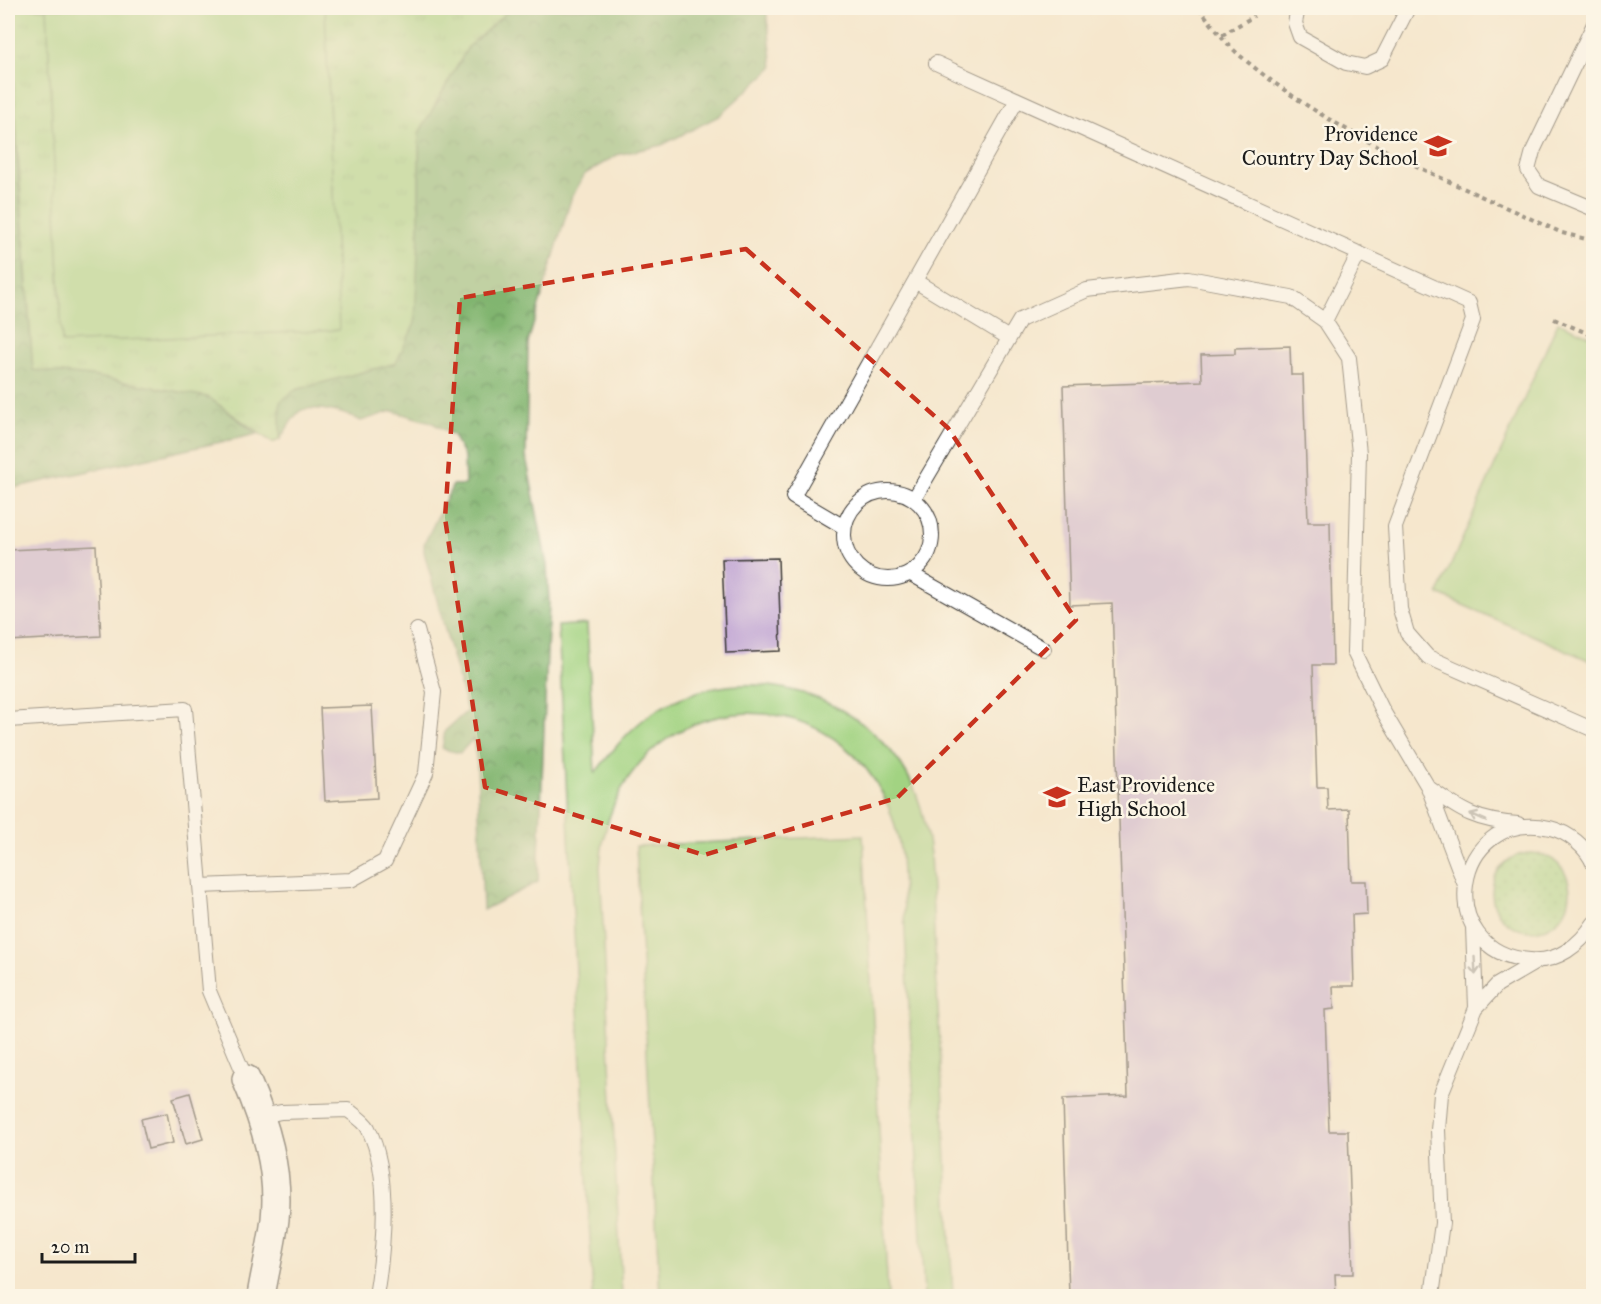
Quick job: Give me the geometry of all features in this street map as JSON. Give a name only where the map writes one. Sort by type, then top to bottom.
[{"type":"street","points":[[246,1079],[262,1116],[273,1164],[275,1217],[261,1296]]},
{"type":"lane","points":[[1298,8],[1295,23],[1300,37],[1346,63],[1365,67],[1382,59],[1408,8]]},
{"type":"lane","points":[[1593,24],[1533,152],[1528,170],[1539,186],[1593,207]]},
{"type":"lane","points":[[936,63],[1468,303],[1473,320],[1395,527],[1400,609],[1407,633],[1428,657],[1593,730]]},
{"type":"lane","points":[[844,527],[794,497],[1017,100]]},
{"type":"lane","points":[[1325,321],[1359,253]]},
{"type":"lane","points":[[914,499],[1020,320],[1087,290],[1189,278],[1291,297],[1325,321],[1349,358],[1359,453],[1354,652],[1383,711],[1428,787],[1465,885]]},
{"type":"lane","points":[[915,281],[1010,338]]},
{"type":"lane","points":[[886,491],[901,493],[914,499],[924,510],[931,523],[932,538],[929,552],[922,564],[911,574],[897,579],[868,576],[856,567],[843,541],[844,527],[849,513],[859,502],[872,494],[886,491]]},
{"type":"lane","points":[[911,574],[1044,649]]},
{"type":"lane","points":[[200,886],[351,880],[385,861],[426,773],[434,692],[417,630]]},
{"type":"lane","points":[[8,720],[185,710],[209,992],[246,1079]]},
{"type":"lane","points":[[1428,787],[1456,807],[1486,821],[1557,829],[1577,841],[1593,865]]},
{"type":"lane","points":[[1535,825],[1513,828],[1493,837],[1477,852],[1467,872],[1465,885],[1467,916],[1478,935],[1495,950],[1515,959],[1538,961]]},
{"type":"lane","points":[[1432,1296],[1438,1272],[1442,1223],[1438,1130],[1442,1094],[1476,1008],[1497,985],[1538,961],[1560,955],[1579,943],[1593,923]]},
{"type":"lane","points":[[1472,924],[1476,1008]]},
{"type":"lane","points":[[262,1116],[281,1112],[348,1110],[367,1126],[381,1166],[381,1262],[375,1296]]},
{"type":"path","points":[[1199,8],[1236,52],[1286,89],[1376,147],[1562,233],[1593,241]]},
{"type":"path","points":[[1222,35],[1254,16]]},
{"type":"path","points":[[1554,319],[1593,336]]},
{"type":"highlighted area","points":[[746,249],[948,428],[1076,620],[897,798],[704,855],[485,787],[445,518],[460,298]]},
{"type":"green space","points":[[8,8],[511,8],[468,47],[419,133],[419,230],[415,323],[396,363],[295,390],[280,402],[280,439],[273,443],[208,397],[92,376],[33,370]]},
{"type":"green space","points":[[47,8],[325,8],[339,330],[62,343]]},
{"type":"green space","points":[[511,8],[766,8],[773,67],[719,116],[662,145],[617,155],[585,174],[571,199],[528,342],[526,457],[547,565],[549,602],[538,882],[483,910],[477,764],[473,739],[460,753],[442,749],[445,731],[467,711],[424,552],[424,544],[453,485],[465,485],[464,457],[453,435],[431,422],[392,411],[361,421],[331,411],[306,409],[297,413],[280,439],[280,402],[295,390],[396,363],[419,230],[419,133],[468,47]]},
{"type":"green space","points":[[8,36],[33,370],[92,376],[208,397],[257,434],[8,489]]},
{"type":"green space","points":[[1558,322],[1593,337],[1593,662],[1438,594]]},
{"type":"green space","points":[[587,624],[595,773],[628,734],[651,714],[683,697],[716,688],[751,685],[786,689],[819,699],[850,715],[878,737],[901,764],[913,785],[921,807],[930,854],[953,1296],[924,1296],[901,855],[881,791],[844,747],[797,721],[745,713],[694,724],[649,754],[616,801],[600,867],[622,1296],[593,1296],[558,626]]},
{"type":"green space","points":[[863,835],[888,1296],[660,1296],[636,846]]},
{"type":"green space","points":[[1523,853],[1539,853],[1553,859],[1564,870],[1570,884],[1570,900],[1564,914],[1553,925],[1539,931],[1523,931],[1509,925],[1498,914],[1492,900],[1492,884],[1498,870],[1509,859]]},
{"type":"building","name":"East Providence High School","points":[[1290,346],[1291,375],[1303,375],[1308,522],[1330,522],[1333,665],[1313,665],[1317,787],[1327,787],[1328,810],[1349,809],[1351,881],[1366,881],[1367,914],[1352,915],[1354,986],[1333,986],[1334,1009],[1325,1010],[1329,1131],[1348,1131],[1353,1274],[1335,1274],[1336,1296],[1069,1296],[1063,1099],[1128,1096],[1112,603],[1070,605],[1063,386],[1202,381],[1201,355],[1235,354],[1235,348]]},
{"type":"building","points":[[96,546],[101,636],[8,641],[8,550]]},
{"type":"building","points":[[778,558],[781,651],[726,653],[722,559]]},
{"type":"building","points":[[372,706],[377,798],[325,801],[320,708]]},
{"type":"building","points":[[190,1093],[203,1139],[186,1144],[173,1098]]},
{"type":"building","points":[[167,1113],[173,1143],[148,1149],[141,1119]]},
{"type":"place","name":"Providence Country Day School","points":[[1438,146]]},
{"type":"place","name":"East Providence High School","points":[[1057,797]]}]
